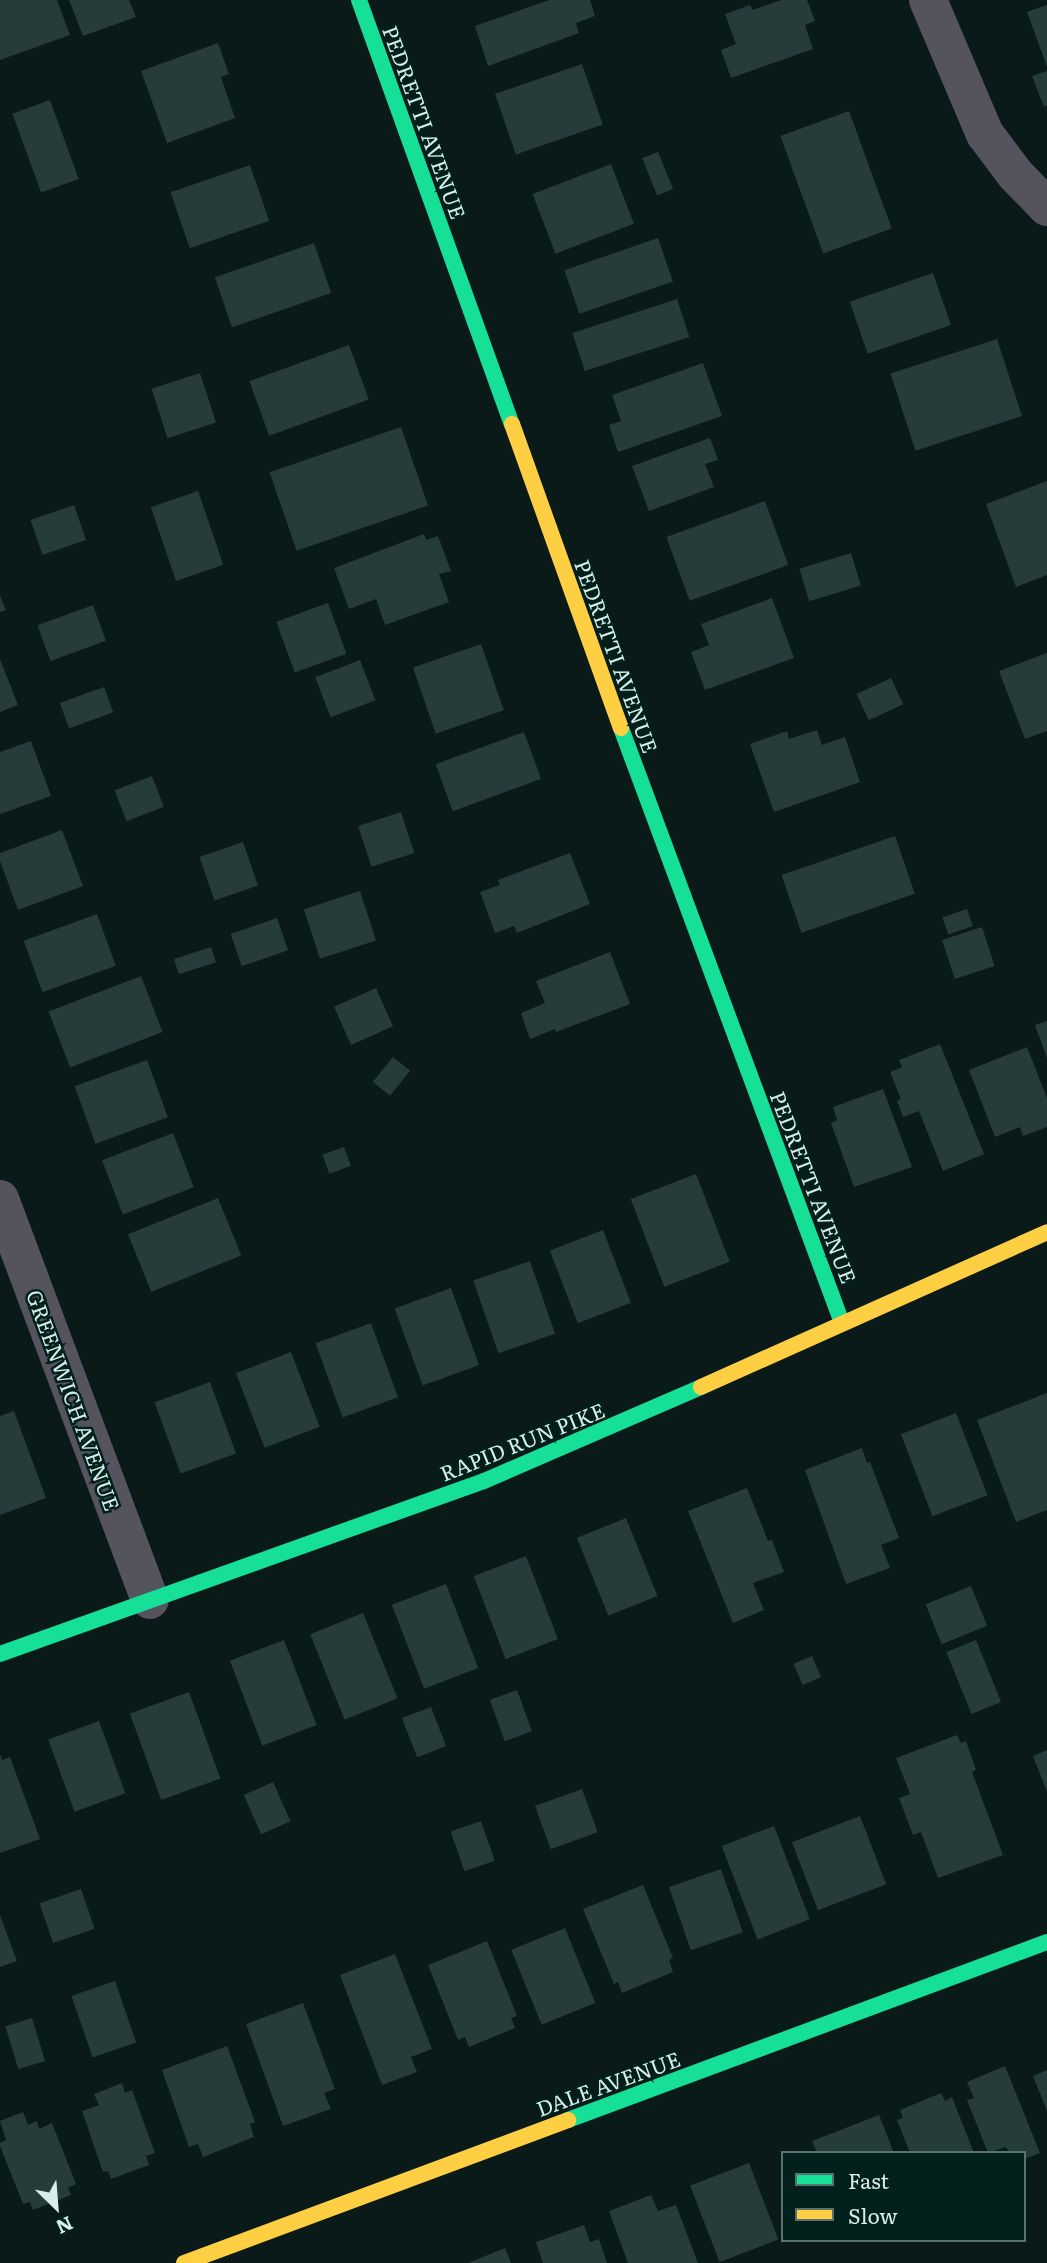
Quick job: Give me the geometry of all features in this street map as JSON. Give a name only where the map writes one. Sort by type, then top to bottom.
[{"type":"street","name":"PEDRETTI AVENUE","points":[[359,0],[672,870],[842,1323]]},
{"type":"street","points":[[928,0],[985,134],[1015,174],[1047,207]]},
{"type":"street","name":"GREENWICH AVENUE","points":[[0,1199],[150,1600]]},
{"type":"street","name":"RAPID RUN PIKE","points":[[0,1654],[484,1481],[586,1439],[1047,1232]]},
{"type":"street","name":"DALE AVENUE","points":[[184,2263],[1047,1942]]},
{"type":"building","points":[[0,0],[57,0],[70,35],[0,60]]},
{"type":"building","points":[[69,0],[129,0],[136,17],[83,36]]},
{"type":"building","points":[[549,0],[590,0],[595,16],[576,23],[579,33],[488,66],[475,26]]},
{"type":"building","points":[[781,0],[807,0],[815,21],[805,25],[813,49],[731,78],[721,50],[736,44],[725,14],[750,5],[753,10]]},
{"type":"building","points":[[1047,5],[1047,67],[1027,12]]},
{"type":"building","points":[[218,43],[229,74],[221,77],[235,118],[167,143],[141,71]]},
{"type":"building","points":[[582,64],[603,125],[516,154],[495,94]]},
{"type":"building","points":[[1047,71],[1047,105],[1044,107],[1032,76]]},
{"type":"building","points":[[50,100],[79,179],[41,193],[12,114]]},
{"type":"building","points":[[849,111],[892,228],[823,253],[780,136]]},
{"type":"building","points":[[658,152],[673,189],[657,195],[642,158]]},
{"type":"building","points":[[611,164],[634,224],[556,254],[533,194]]},
{"type":"building","points":[[250,165],[269,221],[190,248],[171,192]]},
{"type":"building","points":[[658,238],[673,281],[579,314],[564,270]]},
{"type":"building","points":[[314,243],[331,293],[232,327],[215,277]]},
{"type":"building","points":[[933,273],[951,325],[868,354],[850,302]]},
{"type":"building","points":[[677,299],[689,337],[585,371],[572,333]]},
{"type":"building","points":[[997,339],[1022,416],[916,451],[890,374]]},
{"type":"building","points":[[349,345],[369,400],[269,436],[249,381]]},
{"type":"building","points":[[703,363],[722,416],[618,452],[609,425],[621,421],[612,395]]},
{"type":"building","points":[[200,373],[216,422],[168,438],[151,389]]},
{"type":"building","points":[[401,427],[428,505],[297,551],[270,472]]},
{"type":"building","points":[[710,438],[718,460],[705,464],[714,487],[649,511],[632,466]]},
{"type":"building","points":[[1047,481],[1047,575],[1016,587],[986,504]]},
{"type":"building","points":[[198,491],[223,565],[176,581],[151,507]]},
{"type":"building","points":[[765,501],[788,565],[690,601],[666,537]]},
{"type":"building","points":[[74,505],[86,540],[43,555],[31,520]]},
{"type":"building","points":[[424,534],[426,540],[438,536],[451,571],[439,574],[449,602],[385,625],[376,599],[349,609],[334,568]]},
{"type":"building","points":[[851,553],[861,586],[809,601],[799,569]]},
{"type":"building","points":[[0,596],[6,610],[0,612]]},
{"type":"building","points":[[772,598],[794,658],[705,690],[691,652],[709,645],[701,624]]},
{"type":"building","points":[[328,603],[346,654],[295,673],[276,622]]},
{"type":"building","points":[[93,605],[106,641],[51,661],[38,625]]},
{"type":"building","points":[[481,644],[504,710],[436,734],[413,667]]},
{"type":"building","points":[[1047,653],[1047,731],[1025,739],[999,671]]},
{"type":"building","points":[[0,659],[18,705],[0,712]]},
{"type":"building","points":[[360,660],[375,700],[331,717],[315,677]]},
{"type":"building","points":[[891,678],[903,704],[869,720],[857,694]]},
{"type":"building","points":[[104,687],[113,712],[69,728],[60,703]]},
{"type":"building","points":[[817,730],[822,745],[845,737],[860,782],[774,812],[750,744],[787,731],[789,739]]},
{"type":"building","points":[[524,732],[541,779],[453,811],[436,764]]},
{"type":"building","points":[[31,741],[51,796],[0,814],[0,752]]},
{"type":"building","points":[[152,776],[164,807],[126,821],[115,790]]},
{"type":"building","points":[[401,812],[414,853],[371,867],[358,826]]},
{"type":"building","points":[[62,830],[83,886],[18,910],[0,861],[0,853]]},
{"type":"building","points":[[895,836],[915,894],[801,933],[782,875]]},
{"type":"building","points":[[243,842],[258,885],[214,900],[200,857]]},
{"type":"building","points":[[570,853],[590,904],[517,933],[514,926],[495,933],[480,892],[500,885],[498,880]]},
{"type":"building","points":[[360,891],[376,940],[320,959],[304,909]]},
{"type":"building","points":[[967,909],[973,926],[948,934],[942,917]]},
{"type":"building","points":[[97,914],[116,966],[43,992],[24,941]]},
{"type":"building","points":[[277,918],[288,950],[242,966],[231,934]]},
{"type":"building","points":[[982,927],[995,966],[955,979],[942,940]]},
{"type":"building","points":[[211,947],[216,962],[179,974],[174,959]]},
{"type":"building","points":[[610,952],[630,1004],[530,1039],[521,1013],[545,1003],[536,981]]},
{"type":"building","points":[[141,976],[163,1032],[70,1067],[49,1011]]},
{"type":"building","points":[[376,988],[393,1026],[351,1045],[334,1007]]},
{"type":"building","points":[[1047,1021],[1047,1058],[1035,1025]]},
{"type":"building","points":[[940,1044],[984,1154],[943,1171],[919,1111],[903,1117],[897,1101],[901,1099],[890,1072],[902,1067],[899,1060]]},
{"type":"building","points":[[1027,1047],[1047,1098],[1047,1127],[1023,1136],[1020,1127],[995,1137],[969,1070]]},
{"type":"building","points":[[393,1057],[410,1071],[390,1096],[373,1082]]},
{"type":"building","points":[[147,1060],[168,1117],[96,1144],[75,1086]]},
{"type":"building","points":[[883,1089],[912,1167],[854,1187],[831,1123],[837,1120],[833,1107]]},
{"type":"building","points":[[173,1133],[194,1187],[123,1214],[102,1160]]},
{"type":"building","points":[[344,1147],[351,1166],[329,1174],[322,1155]]},
{"type":"building","points":[[696,1174],[730,1262],[664,1287],[631,1199]]},
{"type":"building","points":[[218,1198],[241,1255],[151,1292],[128,1234]]},
{"type":"building","points":[[603,1230],[631,1303],[578,1323],[550,1250]]},
{"type":"building","points":[[530,1261],[555,1334],[498,1353],[473,1281]]},
{"type":"building","points":[[451,1288],[479,1365],[423,1386],[395,1309]]},
{"type":"building","points":[[371,1323],[398,1397],[343,1417],[316,1343]]},
{"type":"building","points":[[291,1352],[320,1427],[265,1448],[236,1373]]},
{"type":"building","points":[[210,1382],[236,1453],[181,1474],[155,1402]]},
{"type":"building","points":[[1047,1393],[1047,1510],[1016,1522],[977,1420]]},
{"type":"building","points":[[14,1411],[46,1498],[0,1515],[0,1416]]},
{"type":"building","points":[[956,1413],[988,1495],[932,1516],[901,1434]]},
{"type":"building","points":[[862,1448],[899,1538],[881,1545],[890,1568],[846,1584],[805,1470]]},
{"type":"building","points":[[747,1488],[768,1541],[772,1540],[784,1572],[753,1583],[764,1610],[733,1623],[688,1511]]},
{"type":"building","points":[[626,1518],[657,1596],[608,1616],[577,1538]]},
{"type":"building","points":[[526,1556],[558,1639],[506,1659],[474,1576]]},
{"type":"building","points":[[446,1584],[478,1668],[424,1689],[392,1605]]},
{"type":"building","points":[[971,1586],[987,1626],[942,1644],[926,1604]]},
{"type":"building","points":[[363,1613],[397,1698],[345,1720],[310,1634]]},
{"type":"building","points":[[284,1640],[317,1725],[262,1746],[230,1661]]},
{"type":"building","points":[[976,1640],[1001,1702],[971,1714],[946,1652]]},
{"type":"building","points":[[812,1656],[821,1677],[803,1685],[794,1664]]},
{"type":"building","points":[[517,1690],[532,1731],[505,1741],[490,1700]]},
{"type":"building","points":[[189,1692],[220,1778],[161,1800],[130,1714]]},
{"type":"building","points":[[431,1707],[446,1746],[417,1757],[402,1718]]},
{"type":"building","points":[[99,1721],[125,1793],[75,1812],[48,1739]]},
{"type":"building","points":[[957,1735],[961,1743],[966,1741],[976,1770],[972,1772],[1003,1855],[938,1878],[921,1832],[913,1835],[899,1798],[910,1794],[896,1758]]},
{"type":"building","points":[[1047,1750],[1047,1792],[1033,1756]]},
{"type":"building","points":[[0,1754],[2,1760],[10,1757],[40,1839],[0,1853]]},
{"type":"building","points":[[273,1782],[290,1821],[261,1834],[244,1795]]},
{"type":"building","points":[[582,1789],[598,1832],[551,1849],[535,1806]]},
{"type":"building","points":[[860,1816],[886,1884],[818,1910],[792,1842]]},
{"type":"building","points":[[481,1821],[495,1861],[464,1871],[451,1831]]},
{"type":"building","points":[[774,1826],[810,1919],[758,1939],[722,1846]]},
{"type":"building","points":[[721,1869],[743,1932],[691,1950],[669,1887]]},
{"type":"building","points":[[643,1885],[673,1958],[669,1960],[673,1972],[622,1993],[618,1982],[614,1984],[583,1909]]},
{"type":"building","points":[[81,1889],[95,1929],[53,1943],[39,1903]]},
{"type":"building","points":[[0,1915],[17,1961],[0,1967]]},
{"type":"building","points":[[565,1928],[595,2003],[542,2025],[511,1950]]},
{"type":"building","points":[[487,1941],[517,2016],[511,2018],[515,2028],[469,2047],[465,2037],[458,2040],[428,1965]]},
{"type":"building","points":[[395,1954],[432,2049],[411,2057],[417,2072],[382,2085],[340,1975]]},
{"type":"building","points":[[115,1981],[136,2042],[93,2057],[72,1996]]},
{"type":"building","points":[[303,2003],[335,2089],[324,2093],[331,2109],[283,2126],[246,2024]]},
{"type":"building","points":[[32,2018],[45,2061],[18,2069],[5,2026]]},
{"type":"building","points":[[227,2046],[255,2122],[250,2124],[254,2137],[203,2157],[198,2144],[189,2147],[162,2070]]},
{"type":"building","points":[[1005,2066],[1040,2153],[1026,2158],[1026,2151],[1008,2151],[1006,2147],[987,2151],[967,2100],[974,2098],[967,2082]]},
{"type":"building","points":[[1047,2070],[1047,2111],[1033,2076]]},
{"type":"building","points":[[122,2083],[125,2093],[132,2090],[155,2153],[146,2156],[149,2165],[111,2179],[108,2171],[103,2172],[82,2111],[99,2105],[94,2094]]},
{"type":"building","points":[[941,2093],[945,2101],[952,2097],[973,2151],[909,2151],[897,2120],[903,2118],[900,2110]]},
{"type":"building","points":[[23,2112],[28,2125],[37,2121],[39,2129],[52,2123],[76,2184],[68,2188],[71,2195],[33,2210],[30,2202],[23,2204],[0,2146],[0,2143],[6,2140],[0,2121]]},
{"type":"building","points":[[879,2115],[893,2151],[816,2151],[812,2141]]},
{"type":"building","points":[[749,2163],[778,2240],[720,2262],[690,2186]]},
{"type":"building","points":[[651,2195],[658,2211],[676,2205],[698,2263],[628,2263],[609,2211]]},
{"type":"building","points":[[584,2225],[590,2242],[599,2239],[607,2263],[543,2263],[536,2242]]},
{"type":"building","points":[[505,2248],[511,2263],[468,2263]]},
{"type":"traffic: fast","points":[[359,0],[512,424]]},
{"type":"traffic: fast","points":[[621,728],[842,1323]]},
{"type":"traffic: fast","points":[[0,1654],[484,1481],[701,1387]]},
{"type":"traffic: fast","points":[[568,2120],[1047,1942]]},
{"type":"traffic: slow","points":[[512,424],[621,728]]},
{"type":"traffic: slow","points":[[701,1387],[1047,1232]]},
{"type":"traffic: slow","points":[[184,2263],[568,2120]]}]
